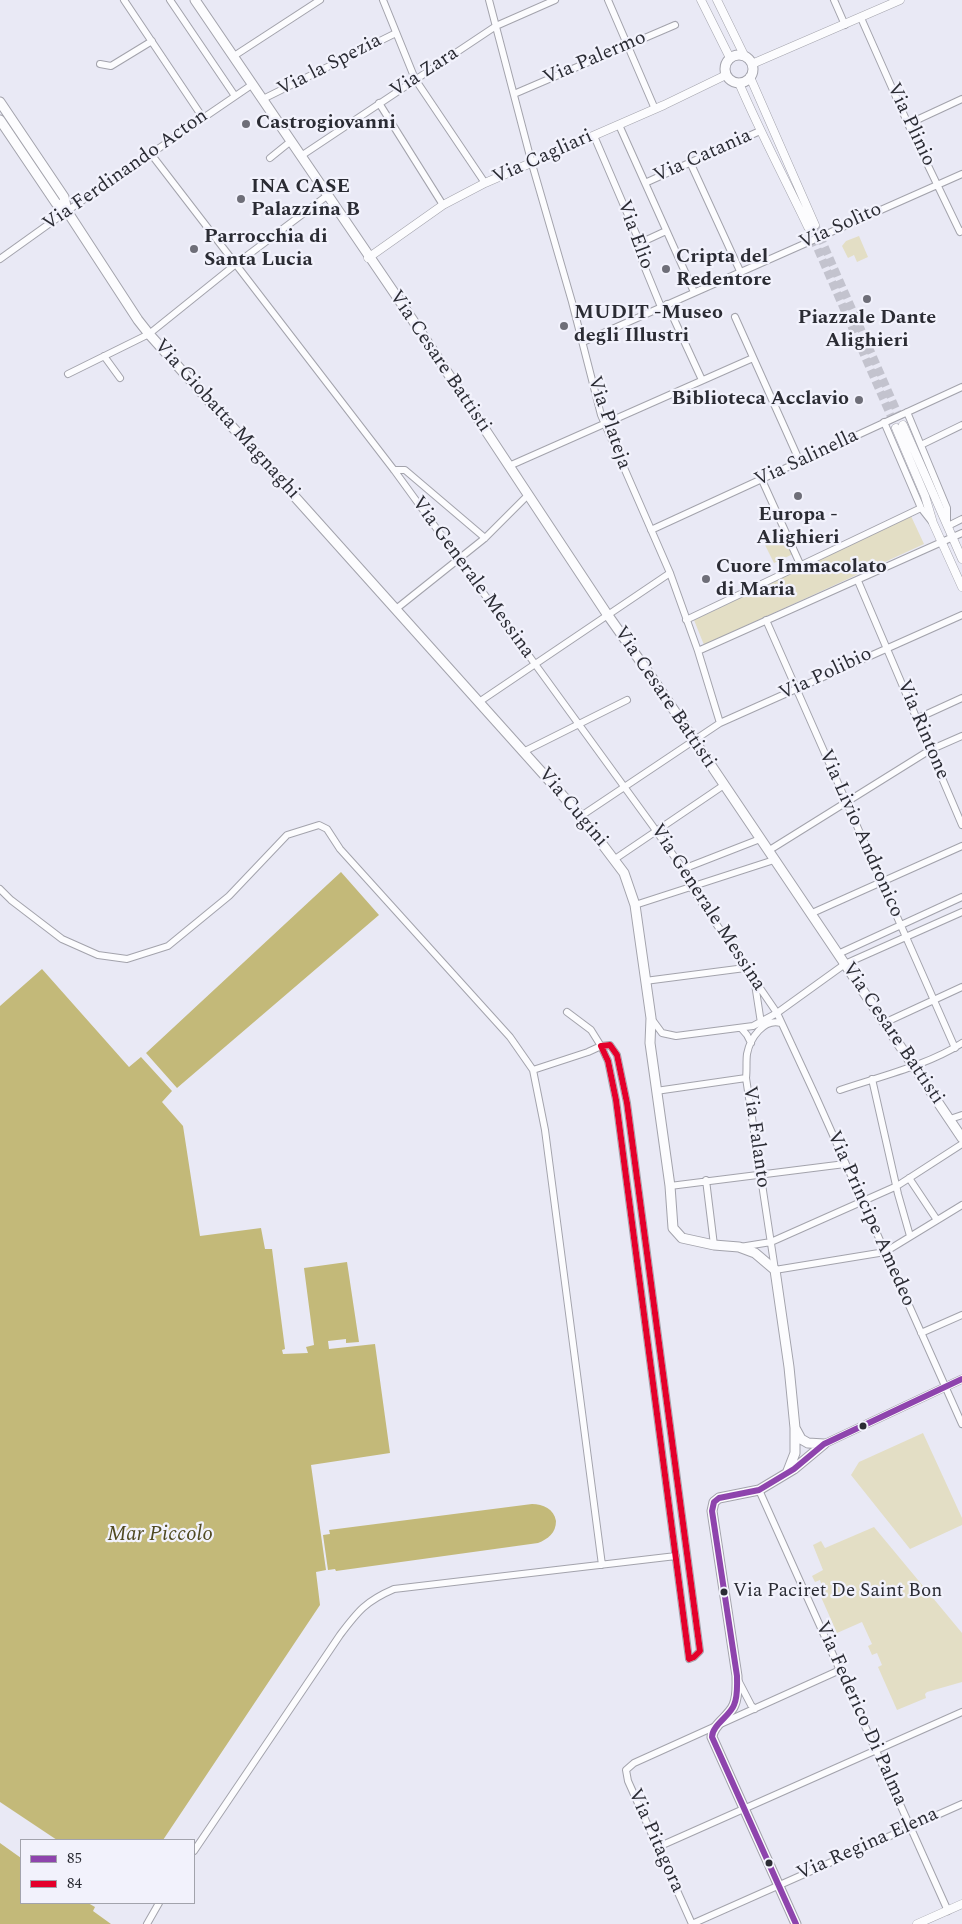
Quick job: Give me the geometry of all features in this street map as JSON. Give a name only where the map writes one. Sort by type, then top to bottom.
[{"type":"main road","name":"Via Cesare Battisti","points":[[195,0],[328,195],[368,258],[412,319],[607,614],[962,1138]]},
{"type":"main road","points":[[736,55],[744,55],[752,64],[753,71],[747,80],[739,83],[731,80],[726,75],[726,63],[736,55]]},
{"type":"main road","name":"Via Giobatta Magnaghi","points":[[0,102],[64,198],[67,211],[138,320],[399,613]]},
{"type":"main road","name":"Via Giobatta Magnaghi","points":[[0,120],[56,203],[67,211]]},
{"type":"main road","name":"Via Cugini","points":[[399,613],[581,816],[615,859],[624,874],[635,905],[646,981],[651,1018],[650,1043],[670,1186],[673,1228],[682,1238],[714,1245],[739,1247]]},
{"type":"main road","points":[[739,1247],[755,1254],[774,1270]]},
{"type":"main road","name":"Via Falanto","points":[[774,1270],[789,1367],[795,1428],[795,1453],[788,1472]]},
{"type":"main road","points":[[795,1428],[802,1439],[808,1443],[824,1444]]},
{"type":"main road","points":[[796,1924],[712,1737],[713,1731],[734,1706],[737,1676],[712,1511],[714,1502],[719,1498],[759,1490],[794,1469],[824,1444]]},
{"type":"street","points":[[124,0],[204,118]]},
{"type":"street","points":[[170,0],[235,96]]},
{"type":"street","points":[[234,56],[320,0]]},
{"type":"street","points":[[383,0],[415,79],[486,183]]},
{"type":"street","name":"Via Plateja","points":[[489,0],[604,424],[670,573],[698,651],[720,723]]},
{"type":"street","name":"Via Zara","points":[[301,156],[496,26],[555,0]]},
{"type":"street","points":[[608,0],[655,109]]},
{"type":"street","points":[[701,0],[730,58]]},
{"type":"street","points":[[717,0],[744,55]]},
{"type":"street","points":[[834,0],[846,25]]},
{"type":"street","points":[[752,64],[846,25],[900,0]]},
{"type":"street","name":"Via Plinio","points":[[861,18],[908,124],[961,233]]},
{"type":"street","name":"Via Palermo","points":[[514,94],[675,24]]},
{"type":"street","name":"Via la Spezia","points":[[263,99],[396,32]]},
{"type":"street","points":[[100,64],[111,66],[152,41]]},
{"type":"street","name":"Via Cagliari","points":[[368,258],[443,205],[486,183],[655,109],[726,75]]},
{"type":"street","points":[[739,83],[760,131],[812,226],[750,77]]},
{"type":"street","name":"Via Ferdinando Acton","points":[[0,259],[253,84]]},
{"type":"street","points":[[908,124],[962,100]]},
{"type":"street","points":[[378,103],[443,205]]},
{"type":"street","points":[[619,125],[694,292]]},
{"type":"street","name":"Via Catania","points":[[645,183],[760,131]]},
{"type":"street","name":"Via Elio","points":[[594,136],[640,243],[638,250],[702,380]]},
{"type":"street","points":[[270,158],[291,142]]},
{"type":"street","name":"Via Generale Messina","points":[[151,154],[394,470],[458,560],[580,724],[683,870],[691,887],[777,1013]]},
{"type":"street","points":[[690,162],[740,271]]},
{"type":"street","name":"Via Solìto","points":[[582,342],[962,174]]},
{"type":"street","points":[[68,374],[106,359],[149,334],[236,264],[328,195]]},
{"type":"street","points":[[640,243],[666,231]]},
{"type":"street","points":[[735,316],[800,462]]},
{"type":"street","points":[[509,466],[753,358]]},
{"type":"street","points":[[106,359],[120,378]]},
{"type":"street","name":"Via Salinella","points":[[651,530],[962,387]]},
{"type":"street","points":[[907,412],[947,508],[948,524]]},
{"type":"street","points":[[884,422],[920,508],[933,523]]},
{"type":"street","points":[[921,445],[962,425]]},
{"type":"street","points":[[962,559],[948,524],[900,427],[933,523],[962,588]]},
{"type":"street","points":[[394,470],[405,470],[485,538]]},
{"type":"street","points":[[762,480],[800,564]]},
{"type":"street","points":[[399,613],[485,538],[528,495]]},
{"type":"street","points":[[686,620],[920,508]]},
{"type":"street","points":[[948,524],[962,520]]},
{"type":"street","points":[[698,651],[962,533]]},
{"type":"street","points":[[479,702],[670,573]]},
{"type":"street","name":"Via Rintone","points":[[858,581],[962,825]]},
{"type":"street","name":"Via Polibio","points":[[581,816],[720,723],[962,615]]},
{"type":"street","name":"Via Livio Andronico","points":[[766,620],[955,1048]]},
{"type":"street","points":[[916,719],[962,698]]},
{"type":"street","points":[[523,752],[627,700]]},
{"type":"street","points":[[768,851],[930,750],[962,736]]},
{"type":"street","points":[[615,859],[724,785]]},
{"type":"street","points":[[0,889],[62,938],[98,955],[127,959],[168,946],[228,896],[287,835],[319,826],[327,829],[340,849],[510,1037],[533,1070],[545,1130],[602,1565]]},
{"type":"street","points":[[683,870],[760,839]]},
{"type":"street","points":[[810,914],[962,846]]},
{"type":"street","points":[[635,905],[774,860]]},
{"type":"street","points":[[838,954],[962,897]]},
{"type":"street","points":[[651,1018],[662,1033],[676,1036],[741,1028],[762,1023],[844,964],[962,912]]},
{"type":"street","points":[[646,981],[745,968]]},
{"type":"street","points":[[754,981],[762,1023]]},
{"type":"street","points":[[884,1022],[962,987]]},
{"type":"street","points":[[533,1070],[588,1052],[600,1046],[610,1045],[617,1055],[627,1103],[700,1651],[694,1658],[689,1659],[616,1100],[608,1061],[600,1046],[591,1030],[567,1012]]},
{"type":"street","name":"Via Principe Amedeo","points":[[777,1013],[962,1424]]},
{"type":"street","name":"Via Falanto","points":[[774,1270],[746,1078],[747,1053],[757,1032],[770,1022],[781,1023]]},
{"type":"street","points":[[741,1028],[748,1034],[751,1043]]},
{"type":"street","points":[[840,1090],[913,1066],[955,1048],[962,1042]]},
{"type":"street","points":[[656,1092],[746,1078]]},
{"type":"street","points":[[872,1079],[910,1236]]},
{"type":"street","points":[[950,1119],[962,1114]]},
{"type":"street","points":[[739,1247],[771,1242],[897,1186],[962,1144]]},
{"type":"street","points":[[670,1186],[845,1164]]},
{"type":"street","points":[[909,1178],[937,1220]]},
{"type":"street","points":[[706,1180],[714,1245]]},
{"type":"street","points":[[774,1270],[885,1252],[962,1205]]},
{"type":"street","points":[[921,1333],[962,1315]]},
{"type":"street","points":[[824,1444],[962,1380]]},
{"type":"street","name":"Via Federico Di Palma","points":[[759,1490],[948,1910]]},
{"type":"street","points":[[195,1850],[340,1634],[359,1610],[374,1598],[394,1590],[676,1556]]},
{"type":"street","points":[[719,1724],[840,1670]]},
{"type":"street","points":[[737,1676],[755,1709]]},
{"type":"street","points":[[658,1847],[962,1712]]},
{"type":"street","name":"Via Pitagora","points":[[692,1924],[628,1781],[626,1770],[634,1763],[719,1724]]},
{"type":"street","name":"Via Regina Elena","points":[[692,1924],[962,1804]]},
{"type":"street","points":[[146,1924],[158,1904]]},
{"type":"street","points":[[917,1924],[962,1904]]},
{"type":"shaded area","points":[[859,236],[868,257],[857,262],[854,255],[848,258],[842,246],[846,241]]},
{"type":"shaded area","points":[[911,516],[924,544],[704,645],[694,620]]},
{"type":"shaded area","points":[[783,534],[793,554],[774,563],[763,541]]},
{"type":"shaded area","points":[[923,1433],[962,1518],[962,1525],[910,1549],[851,1475],[859,1462]]},
{"type":"shaded area","points":[[874,1527],[962,1633],[962,1682],[927,1692],[925,1694],[926,1698],[897,1710],[878,1667],[882,1665],[877,1653],[872,1655],[868,1646],[872,1644],[862,1622],[837,1633],[817,1588],[822,1586],[820,1580],[815,1582],[812,1576],[823,1570],[813,1545],[821,1541],[825,1548]]},
{"type":"water","points":[[341,872],[379,915],[177,1088],[146,1053]]},
{"type":"water","name":"Mar Piccolo","points":[[42,969],[129,1067],[141,1057],[172,1091],[162,1102],[183,1126],[200,1236],[261,1228],[265,1249],[272,1249],[285,1349],[282,1350],[283,1354],[308,1353],[306,1347],[314,1345],[304,1268],[347,1262],[359,1342],[346,1343],[346,1339],[328,1341],[329,1349],[375,1344],[390,1453],[311,1465],[326,1570],[316,1572],[320,1605],[164,1839],[56,1839],[0,1802],[0,1006]]},
{"type":"water","points":[[532,1504],[540,1505],[550,1510],[556,1521],[555,1529],[551,1535],[538,1543],[336,1571],[335,1569],[328,1570],[323,1535],[330,1534],[329,1530]]},
{"type":"water","points":[[0,1843],[20,1857],[20,1904],[90,1904],[95,1907],[93,1911],[111,1924],[0,1924]]},
{"type":"tunnel","points":[[815,225],[903,425]]},
{"type":"tunnel","points":[[808,227],[896,428]]},
{"type":"transit line","name":"84","points":[[610,1045],[617,1055],[627,1103],[700,1651],[689,1659],[616,1100],[608,1061],[601,1046],[610,1045]]},
{"type":"transit line","name":"85","points":[[796,1924],[712,1737],[715,1728],[732,1709],[737,1687],[737,1676],[712,1511],[714,1502],[719,1498],[759,1490],[794,1469],[824,1444],[962,1379]]},
{"type":"place","name":"Castrogiovanni","points":[[246,124]]},
{"type":"place","name":"INA CASE Palazzina B","points":[[241,199]]},
{"type":"place","name":"Parrocchia di Santa Lucia","points":[[194,249]]},
{"type":"place","name":"Cripta del Redentore","points":[[666,269]]},
{"type":"place","name":"Piazzale Dante Alighieri","points":[[867,299]]},
{"type":"place","name":"MUDIT -Museo degli Illustri","points":[[564,326]]},
{"type":"place","name":"Biblioteca Acclavio","points":[[859,400]]},
{"type":"place","name":"Europa - Alighieri","points":[[798,496]]},
{"type":"place","name":"Cuore Immacolato di Maria","points":[[706,579]]},
{"type":"place","name":"Via Paciret De Saint Bon","points":[[724,1592]]}]
